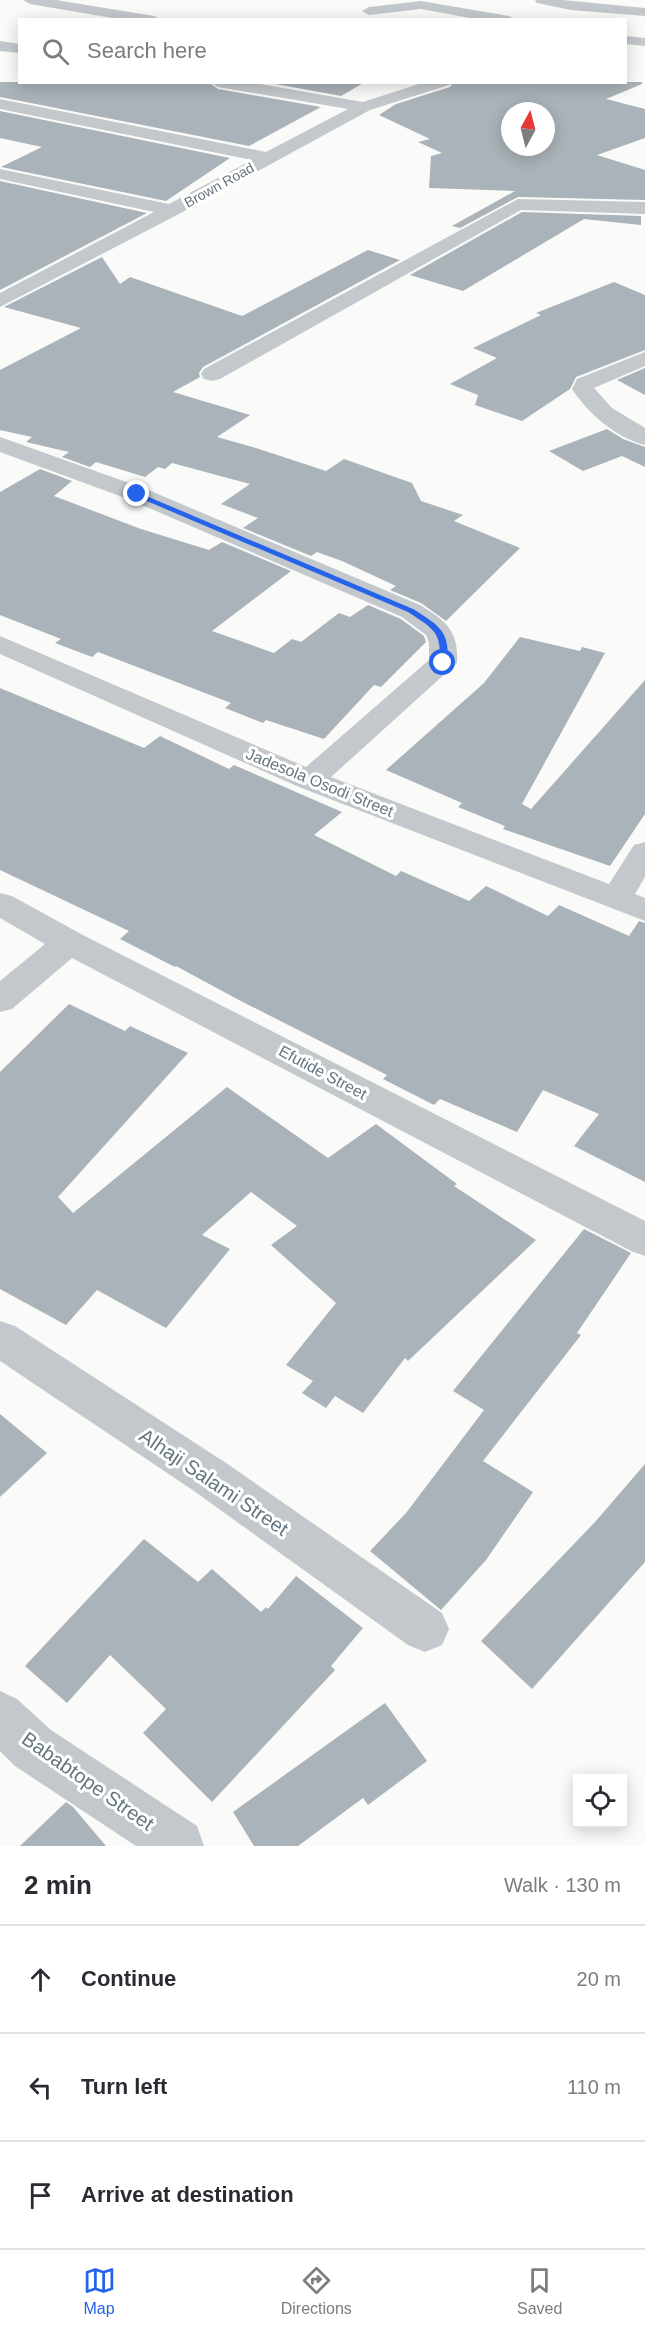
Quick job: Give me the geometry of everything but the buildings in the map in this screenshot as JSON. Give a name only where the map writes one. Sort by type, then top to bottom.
[{"type":"street","points":[[30,0],[142,18]]},
{"type":"street","points":[[542,0],[571,6],[645,12]]},
{"type":"street","points":[[369,11],[421,4],[498,18]]},
{"type":"street","points":[[627,33],[645,21]]},
{"type":"street","points":[[627,40],[645,42]]},
{"type":"street","points":[[0,46],[18,49]]},
{"type":"street","points":[[230,84],[364,107]]},
{"type":"street","name":"Brown Road","points":[[0,302],[364,107],[437,84]]},
{"type":"street","points":[[0,104],[270,158]]},
{"type":"street","points":[[0,174],[173,210]]},
{"type":"street","points":[[212,374],[518,204],[645,208]]},
{"type":"street","points":[[10,273],[38,281]]},
{"type":"street","points":[[645,358],[585,384],[584,389],[604,412],[645,438]]},
{"type":"street","points":[[0,444],[137,494],[411,611],[436,627],[445,645],[443,663],[310,780]]},
{"type":"street","name":"Jadesola Osodi Street","points":[[0,644],[310,780],[645,910]]},
{"type":"street","points":[[616,898],[645,852]]},
{"type":"street","name":"Efutide Street","points":[[0,904],[69,942],[645,1240]]},
{"type":"street","points":[[0,1000],[69,942]]},
{"type":"street","name":"Alhaji Salami Street","points":[[0,1339],[210,1477],[425,1629]]},
{"type":"street","name":"Bababtope Street","points":[[0,1716],[33,1748],[179,1844]]},
{"type":"route","points":[[137,494],[411,611],[436,627],[445,645],[443,663]]}]
